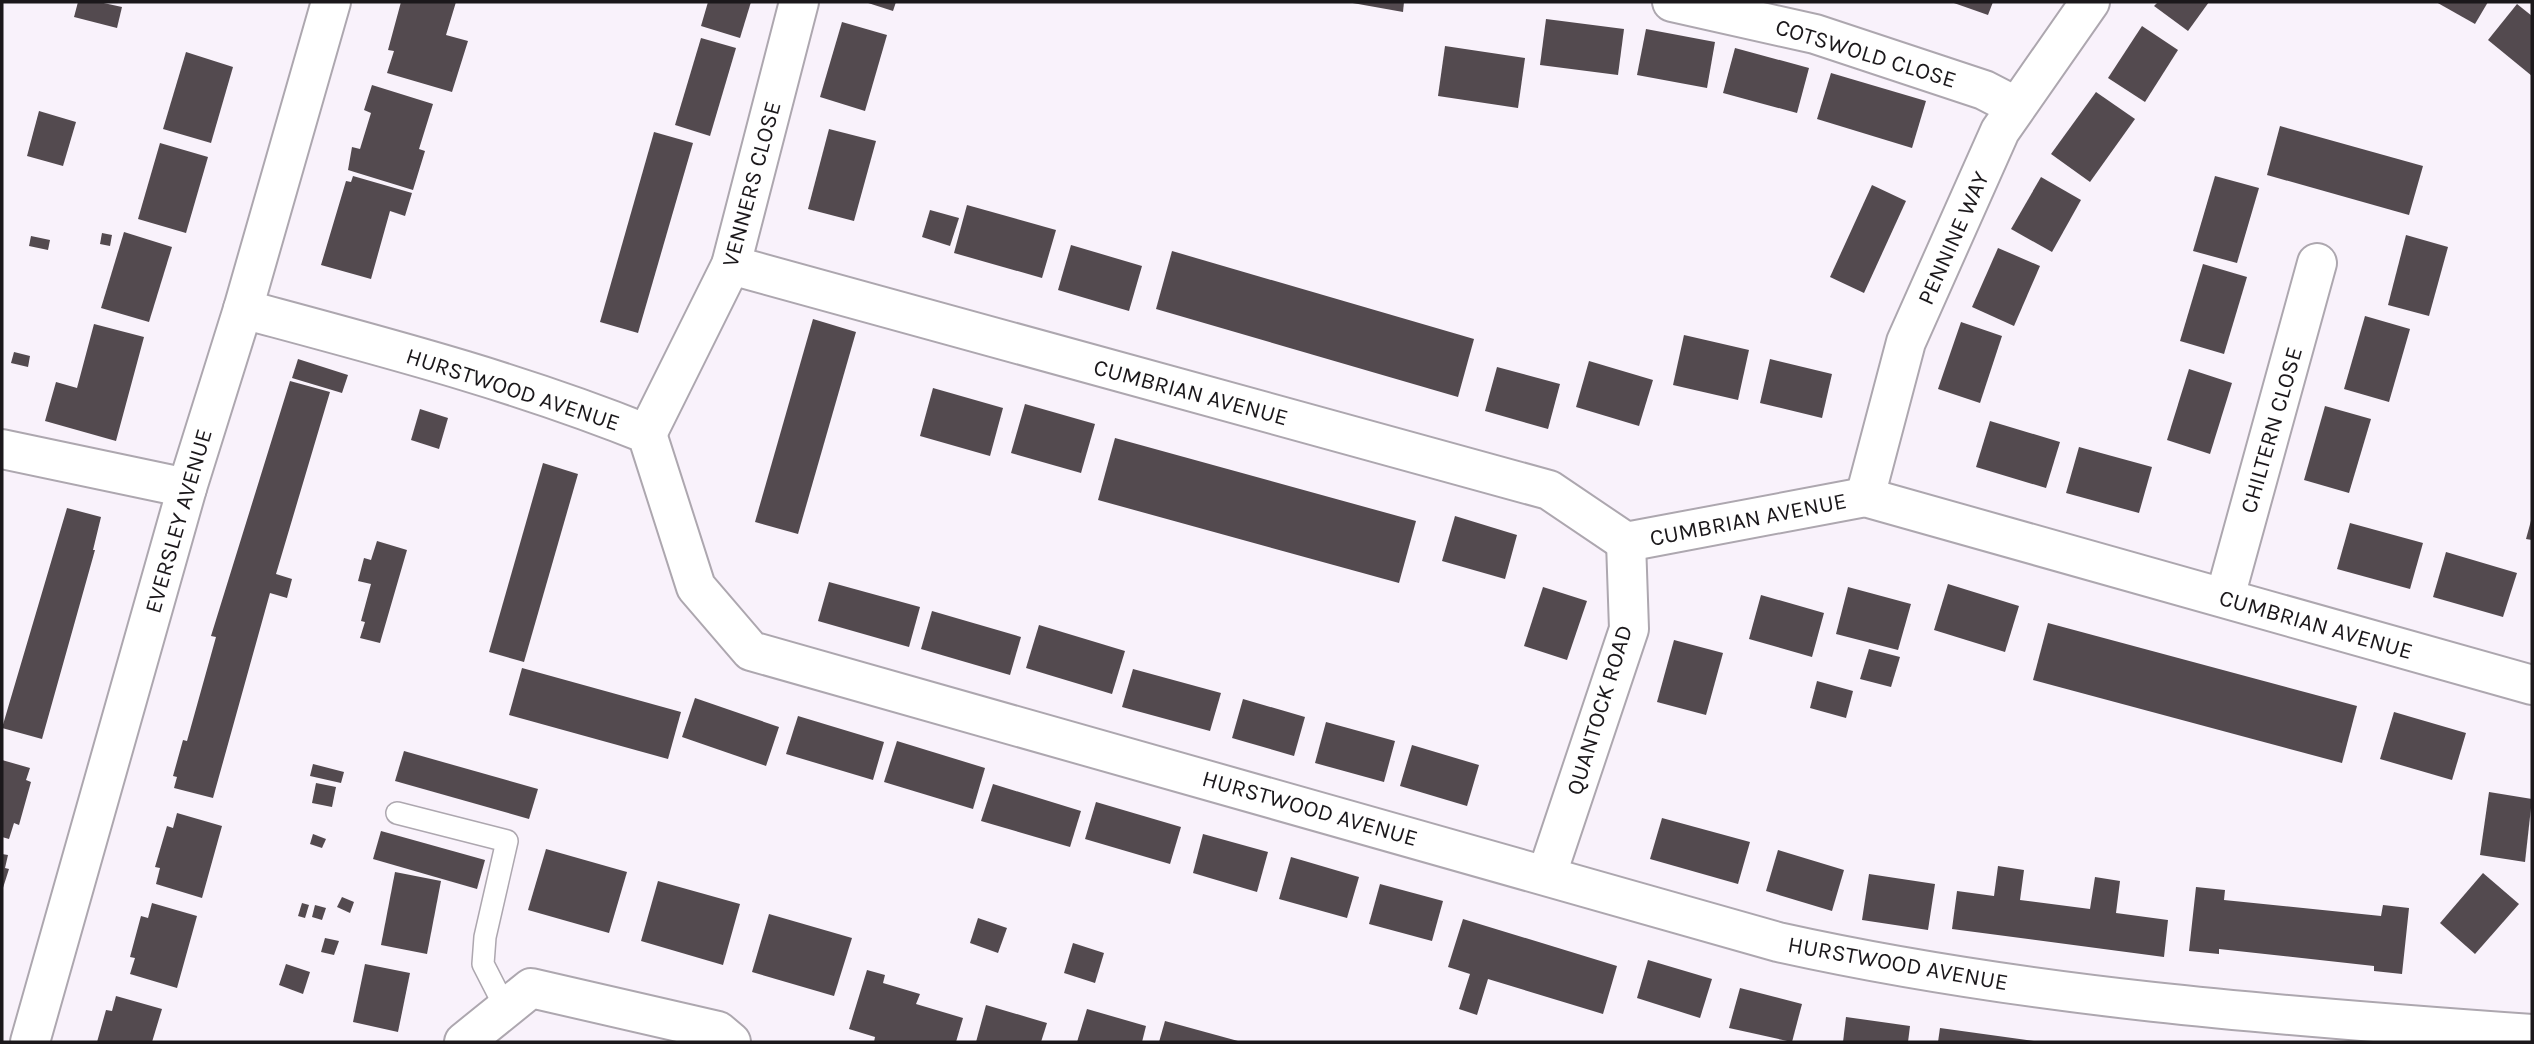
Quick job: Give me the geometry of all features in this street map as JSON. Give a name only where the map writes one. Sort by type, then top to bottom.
[{"type":"street","name":"EVERSLEY AVENUE","points":[[30,1042],[187,488],[243,309],[331,2]]},
{"type":"street","name":"VENNERS CLOSE","points":[[647,434],[731,265],[799,2]]},
{"type":"street","name":"COTSWOLD CLOSE","points":[[1672,2],[1815,34],[1984,90],[2015,106]]},
{"type":"street","name":"PENNINE WAY","points":[[1865,497],[1906,342],[2000,131],[2090,2]]},
{"type":"street","name":"CHILTERN CLOSE","points":[[2225,597],[2317,262]]},
{"type":"street","name":"CUMBRIAN AVENUE","points":[[731,265],[1549,490],[1626,542],[1865,497],[2532,685]]},
{"type":"street","name":"HURSTWOOD AVENUE","points":[[243,309],[434,360],[562,400],[647,434],[696,587],[751,651],[1547,874],[1778,942],[1876,964],[2147,1003],[2532,1034]]},
{"type":"street","points":[[2,449],[187,488]]},
{"type":"street","name":"QUANTOCK ROAD","points":[[1547,874],[1629,629],[1626,542]]},
{"type":"street","points":[[464,1042],[531,988],[718,1031],[731,1042]]},
{"type":"lane","points":[[397,813],[507,841],[485,937],[483,964],[506,1009]]},
{"type":"building","points":[[78,2],[99,2],[122,7],[117,28],[74,17]]},
{"type":"building","points":[[401,2],[456,2],[446,35],[468,41],[452,92],[387,73],[394,51],[388,50]]},
{"type":"building","points":[[708,2],[751,2],[740,38],[701,26]]},
{"type":"building","points":[[865,2],[896,2],[893,11]]},
{"type":"building","points":[[1347,2],[1404,2],[1403,12]]},
{"type":"building","points":[[1951,2],[1993,2],[1988,15]]},
{"type":"building","points":[[2158,2],[2209,2],[2188,31],[2154,6]]},
{"type":"building","points":[[2436,2],[2488,2],[2475,24]]},
{"type":"building","points":[[2517,4],[2532,16],[2532,76],[2488,40]]},
{"type":"building","points":[[1546,19],[1624,29],[1618,75],[1540,65]]},
{"type":"building","points":[[842,22],[887,35],[865,111],[820,97]]},
{"type":"building","points":[[2142,26],[2178,50],[2145,102],[2108,78]]},
{"type":"building","points":[[1646,29],[1715,42],[1707,88],[1637,75]]},
{"type":"building","points":[[701,38],[736,48],[710,136],[675,125]]},
{"type":"building","points":[[1445,46],[1525,58],[1518,108],[1438,96]]},
{"type":"building","points":[[1735,48],[1809,68],[1797,113],[1723,93]]},
{"type":"building","points":[[186,52],[233,67],[211,143],[163,129]]},
{"type":"building","points":[[1831,73],[1926,101],[1912,148],[1817,119]]},
{"type":"building","points":[[372,85],[433,104],[419,149],[425,151],[413,190],[348,170],[352,147],[360,149],[371,113],[364,110]]},
{"type":"building","points":[[2096,92],[2135,119],[2090,182],[2051,154]]},
{"type":"building","points":[[39,111],[76,122],[63,166],[27,156]]},
{"type":"building","points":[[2280,126],[2423,166],[2409,215],[2267,175]]},
{"type":"building","points":[[829,129],[876,141],[854,221],[808,209]]},
{"type":"building","points":[[654,132],[693,143],[638,333],[600,322]]},
{"type":"building","points":[[160,143],[208,157],[186,233],[138,219]]},
{"type":"building","points":[[353,176],[412,193],[405,216],[390,211],[371,279],[321,265],[346,181],[351,182]]},
{"type":"building","points":[[2215,176],[2259,188],[2237,263],[2193,251]]},
{"type":"building","points":[[2041,177],[2081,200],[2052,252],[2011,229]]},
{"type":"building","points":[[1872,185],[1906,201],[1864,293],[1830,277]]},
{"type":"building","points":[[967,205],[1056,230],[1042,278],[954,253]]},
{"type":"building","points":[[930,210],[959,218],[950,246],[922,237]]},
{"type":"building","points":[[124,232],[172,247],[149,322],[101,308]]},
{"type":"building","points":[[102,233],[112,235],[110,246],[100,244]]},
{"type":"building","points":[[2406,235],[2448,247],[2429,316],[2388,305]]},
{"type":"building","points":[[31,236],[50,240],[48,250],[29,246]]},
{"type":"building","points":[[1071,245],[1142,266],[1129,311],[1058,290]]},
{"type":"building","points":[[1998,248],[2040,266],[2014,326],[1972,307]]},
{"type":"building","points":[[1172,251],[1474,339],[1458,397],[1156,309]]},
{"type":"building","points":[[2203,264],[2247,277],[2224,354],[2180,341]]},
{"type":"building","points":[[2365,316],[2410,329],[2389,402],[2344,389]]},
{"type":"building","points":[[813,319],[856,332],[798,534],[755,522]]},
{"type":"building","points":[[1961,322],[2002,336],[1980,403],[1938,389]]},
{"type":"building","points":[[94,324],[144,337],[116,441],[45,421],[56,382],[77,388]]},
{"type":"building","points":[[1684,335],[1749,350],[1738,400],[1673,385]]},
{"type":"building","points":[[14,352],[30,356],[28,367],[11,363]]},
{"type":"building","points":[[298,359],[348,375],[342,393],[292,378]]},
{"type":"building","points":[[1770,359],[1832,374],[1822,418],[1760,403]]},
{"type":"building","points":[[1589,361],[1653,380],[1639,426],[1576,407]]},
{"type":"building","points":[[1497,367],[1560,384],[1548,429],[1485,411]]},
{"type":"building","points":[[2189,369],[2232,383],[2210,454],[2167,440]]},
{"type":"building","points":[[290,381],[330,392],[276,574],[292,579],[287,598],[270,593],[213,798],[174,788],[177,777],[173,776],[183,740],[187,741],[216,637],[211,636]]},
{"type":"building","points":[[933,388],[1003,408],[990,456],[920,436]]},
{"type":"building","points":[[1025,404],[1095,424],[1081,473],[1011,453]]},
{"type":"building","points":[[2325,406],[2371,419],[2349,493],[2304,480]]},
{"type":"building","points":[[420,409],[448,418],[439,449],[411,440]]},
{"type":"building","points":[[1990,421],[2060,442],[2046,488],[1976,467]]},
{"type":"building","points":[[1115,438],[1416,521],[1399,583],[1098,500]]},
{"type":"building","points":[[2079,447],[2152,467],[2139,513],[2066,493]]},
{"type":"building","points":[[543,463],[578,474],[524,662],[489,652]]},
{"type":"building","points":[[67,508],[101,517],[95,550],[42,739],[2,728]]},
{"type":"building","points":[[1455,516],[1517,535],[1505,579],[1442,561]]},
{"type":"building","points":[[2532,517],[2532,540],[2526,539]]},
{"type":"building","points":[[2350,523],[2423,543],[2410,589],[2337,569]]},
{"type":"building","points":[[377,541],[407,550],[380,643],[360,638],[365,622],[361,621],[371,584],[358,581],[364,558],[371,560]]},
{"type":"building","points":[[2446,552],[2517,573],[2503,617],[2433,597]]},
{"type":"building","points":[[829,582],[920,607],[909,647],[818,621]]},
{"type":"building","points":[[1948,584],[2019,606],[2005,652],[1934,630]]},
{"type":"building","points":[[1543,587],[1587,601],[1567,660],[1524,646]]},
{"type":"building","points":[[1848,587],[1911,604],[1898,650],[1836,634]]},
{"type":"building","points":[[1761,595],[1824,613],[1812,657],[1749,639]]},
{"type":"building","points":[[932,611],[1021,637],[1010,675],[921,649]]},
{"type":"building","points":[[2048,623],[2357,706],[2342,763],[2033,680]]},
{"type":"building","points":[[1039,625],[1125,651],[1112,694],[1026,668]]},
{"type":"building","points":[[1674,640],[1723,653],[1706,715],[1657,702]]},
{"type":"building","points":[[1869,649],[1900,657],[1891,687],[1860,679]]},
{"type":"building","points":[[522,668],[681,712],[668,759],[509,715]]},
{"type":"building","points":[[1133,669],[1221,693],[1210,731],[1122,707]]},
{"type":"building","points":[[1817,681],[1853,691],[1846,718],[1810,708]]},
{"type":"building","points":[[695,698],[779,727],[766,766],[682,737]]},
{"type":"building","points":[[1243,699],[1305,717],[1294,756],[1232,738]]},
{"type":"building","points":[[2394,712],[2466,733],[2452,780],[2380,759]]},
{"type":"building","points":[[798,716],[884,742],[873,780],[786,754]]},
{"type":"building","points":[[1326,722],[1395,741],[1384,782],[1315,763]]},
{"type":"building","points":[[897,741],[985,768],[973,809],[884,782]]},
{"type":"building","points":[[1412,745],[1479,765],[1467,806],[1400,786]]},
{"type":"building","points":[[404,751],[538,789],[529,819],[395,781]]},
{"type":"building","points":[[2,760],[30,768],[26,780],[31,782],[19,825],[14,823],[9,839],[2,837]]},
{"type":"building","points":[[313,764],[344,772],[341,783],[310,776]]},
{"type":"building","points":[[316,783],[336,787],[332,807],[312,803]]},
{"type":"building","points":[[993,784],[1081,811],[1070,847],[981,821]]},
{"type":"building","points":[[2489,792],[2532,799],[2525,862],[2480,855]]},
{"type":"building","points":[[1096,802],[1181,827],[1170,864],[1085,839]]},
{"type":"building","points":[[177,813],[222,826],[202,898],[156,884],[160,868],[155,867],[167,826],[173,828]]},
{"type":"building","points":[[1662,818],[1750,842],[1738,884],[1650,859]]},
{"type":"building","points":[[381,831],[485,860],[477,889],[373,859]]},
{"type":"building","points":[[313,834],[326,839],[322,848],[310,844]]},
{"type":"building","points":[[1203,834],[1268,852],[1257,892],[1193,873]]},
{"type":"building","points":[[546,849],[627,872],[609,933],[528,910]]},
{"type":"building","points":[[1778,850],[1844,870],[1832,911],[1766,891]]},
{"type":"building","points":[[2,854],[8,855],[5,868],[9,869],[2,891]]},
{"type":"building","points":[[1291,857],[1359,877],[1347,918],[1279,899]]},
{"type":"building","points":[[1998,866],[2024,870],[2020,900],[2090,909],[2095,877],[2120,881],[2116,913],[2168,920],[2164,957],[1952,929],[1957,891],[1994,896]]},
{"type":"building","points":[[395,872],[441,881],[427,954],[381,945]]},
{"type":"building","points":[[2483,873],[2519,904],[2475,954],[2440,923]]},
{"type":"building","points":[[1869,874],[1935,884],[1928,930],[1862,920]]},
{"type":"building","points":[[658,881],[740,904],[723,965],[641,941]]},
{"type":"building","points":[[1380,884],[1443,901],[1432,941],[1369,924]]},
{"type":"building","points":[[2196,887],[2225,890],[2224,900],[2381,916],[2383,905],[2409,908],[2402,974],[2374,971],[2374,966],[2219,949],[2219,954],[2189,951]]},
{"type":"building","points":[[342,897],[354,902],[350,913],[337,907]]},
{"type":"building","points":[[152,903],[197,916],[177,988],[130,974],[135,958],[130,957],[141,916],[148,918]]},
{"type":"building","points":[[302,903],[309,905],[305,918],[298,916]]},
{"type":"building","points":[[315,905],[326,908],[322,920],[312,917]]},
{"type":"building","points":[[769,914],[852,938],[834,996],[752,972]]},
{"type":"building","points":[[978,918],[1007,928],[998,953],[970,943]]},
{"type":"building","points":[[1463,919],[1617,966],[1603,1014],[1488,979],[1477,1015],[1459,1009],[1470,974],[1448,967]]},
{"type":"building","points":[[325,938],[339,941],[334,955],[321,952]]},
{"type":"building","points":[[1073,943],[1104,953],[1095,983],[1064,973]]},
{"type":"building","points":[[1648,960],[1712,979],[1700,1018],[1637,998]]},
{"type":"building","points":[[286,964],[310,972],[303,994],[279,985]]},
{"type":"building","points":[[365,964],[410,973],[398,1032],[353,1022]]},
{"type":"building","points":[[867,970],[885,975],[883,983],[920,994],[916,1004],[963,1018],[956,1042],[874,1042],[875,1037],[849,1029]]},
{"type":"building","points":[[1740,988],[1802,1004],[1792,1042],[1729,1028]]},
{"type":"building","points":[[116,996],[162,1009],[152,1042],[97,1042],[106,1010],[112,1011]]},
{"type":"building","points":[[986,1005],[1047,1023],[1041,1042],[976,1042]]},
{"type":"building","points":[[1087,1009],[1146,1026],[1142,1042],[1077,1042]]},
{"type":"building","points":[[1846,1017],[1910,1026],[1908,1042],[1843,1042]]},
{"type":"building","points":[[1165,1021],[1238,1041],[1238,1042],[1159,1042]]},
{"type":"building","points":[[1940,1028],[2034,1041],[2034,1042],[1938,1042]]}]
